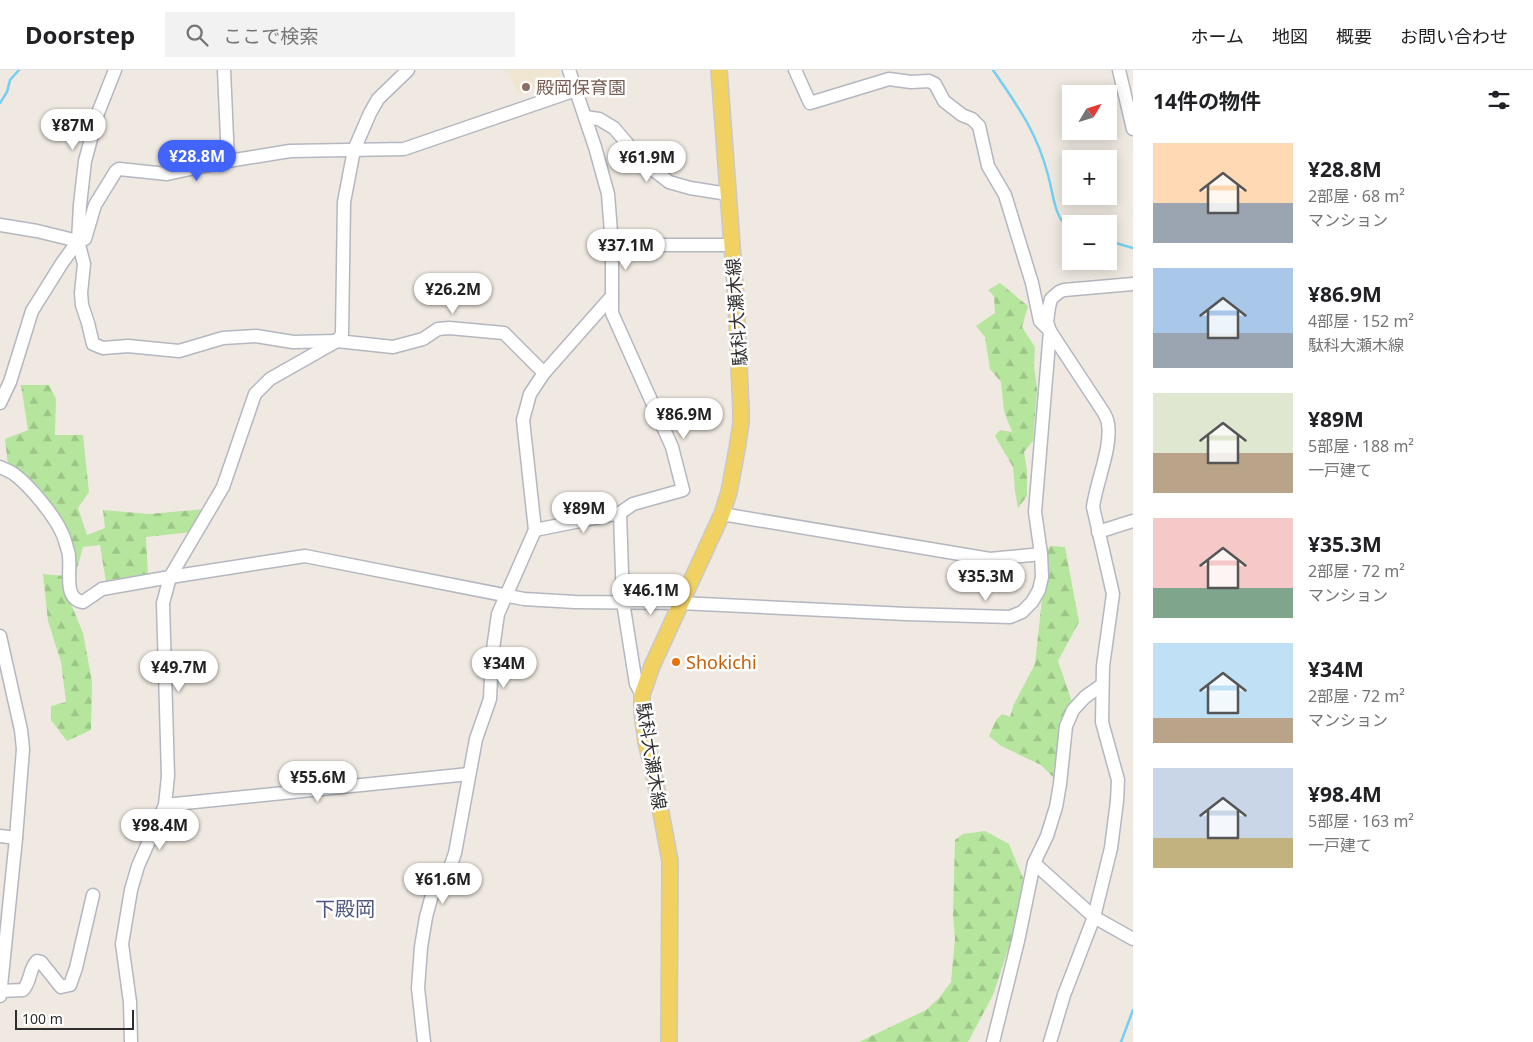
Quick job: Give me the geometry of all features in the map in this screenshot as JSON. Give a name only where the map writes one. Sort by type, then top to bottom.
[{"type":"main road","name":"駄科大瀬木線","points":[[669,1042],[670,862],[654,774],[646,742],[642,695],[652,666],[722,514],[729,492],[741,423],[741,383],[720,70]]},
{"type":"street","points":[[115,70],[98,112],[85,161],[80,206],[78,241],[84,264],[81,292],[82,305],[93,344],[103,348],[128,346],[179,350],[223,338],[256,336],[293,342],[337,341],[393,346],[423,339],[438,329],[449,328],[504,333],[544,373]]},
{"type":"street","points":[[224,70],[228,161]]},
{"type":"street","points":[[131,1042],[130,1002],[122,944],[131,890],[138,866],[165,805],[168,776],[163,603],[170,577],[223,487],[255,394],[270,379],[337,341],[342,334],[344,323],[344,202],[354,150],[370,113],[378,100],[408,70]]},
{"type":"street","points":[[538,530],[620,513],[633,504],[682,490],[672,447],[612,313],[612,245],[608,194],[569,70]]},
{"type":"street","points":[[795,70],[810,104],[889,79],[911,82],[929,81],[934,84],[944,101],[962,115],[972,119],[979,126],[988,166],[1005,195],[1032,283],[1040,321],[1050,331],[1104,413],[1108,423],[1108,445],[1093,507],[1113,594],[1103,666],[1102,722],[1118,780],[1117,801],[1112,848],[1094,917],[1064,995],[1050,1042]]},
{"type":"street","points":[[1119,70],[1133,129]]},
{"type":"street","points":[[0,225],[37,230],[78,241],[85,240],[95,205],[119,169],[166,174],[290,151],[404,150],[576,90]]},
{"type":"street","points":[[585,117],[599,119],[614,128],[642,161],[669,182],[690,188],[728,194]]},
{"type":"street","points":[[0,403],[10,382],[32,311],[78,241]]},
{"type":"street","points":[[612,245],[732,245]]},
{"type":"street","points":[[0,467],[13,474],[34,494],[62,532],[70,555],[70,587],[72,596],[77,601],[83,602],[102,589],[305,556],[507,595],[524,600],[680,603],[1010,617],[1022,612],[1032,602],[1039,590],[1042,577],[1035,512],[1050,331],[1047,322],[1051,300],[1064,290],[1133,284]]},
{"type":"street","points":[[424,1042],[418,988],[426,917],[432,895],[448,874],[455,853],[476,739],[490,699],[492,656],[498,614],[538,530],[523,420],[530,394],[544,373],[612,296]]},
{"type":"street","points":[[620,513],[623,602],[636,684],[642,695]]},
{"type":"street","points":[[722,514],[990,559],[1041,554]]},
{"type":"street","points":[[1098,532],[1133,521]]},
{"type":"street","points":[[0,636],[21,730],[23,749],[0,996]]},
{"type":"street","points":[[994,1042],[1034,863],[1047,836],[1056,807],[1066,726],[1073,710],[1084,697],[1102,685]]},
{"type":"street","points":[[165,805],[469,774]]},
{"type":"street","points":[[0,836],[16,838]]},
{"type":"street","points":[[1034,863],[1094,917],[1133,939]]},
{"type":"street","points":[[0,991],[23,990],[27,986],[34,964],[37,961],[41,962],[61,987],[70,985],[76,968],[93,894]]},
{"type":"shaded area","name":"殿岡保育園","points":[[506,70],[559,70],[561,78],[518,93]]},
{"type":"green space","points":[[1000,283],[1028,306],[1022,327],[1035,347],[1034,366],[1037,389],[1033,441],[1024,452],[1027,471],[1027,496],[1018,508],[1013,467],[995,436],[1000,430],[1012,432],[1004,411],[1001,382],[990,369],[985,337],[976,326],[995,313],[994,296],[988,290]]},
{"type":"green space","points":[[21,385],[49,385],[56,399],[55,435],[83,435],[89,492],[78,508],[87,535],[105,528],[103,510],[149,514],[205,509],[192,532],[146,537],[148,577],[106,582],[100,545],[83,547],[69,599],[83,633],[92,682],[91,730],[67,741],[51,720],[51,706],[66,702],[61,662],[48,621],[43,574],[65,576],[71,539],[43,496],[8,465],[5,439],[28,430]]},
{"type":"green space","points":[[1050,546],[1065,547],[1079,622],[1058,661],[1072,702],[1060,784],[1041,765],[1001,746],[989,736],[996,720],[1002,714],[1010,717],[1014,704],[1035,664],[1047,551]]},
{"type":"green space","points":[[985,831],[1009,844],[1025,883],[1016,926],[993,995],[968,1042],[859,1042],[926,1010],[939,998],[951,982],[955,938],[953,915],[955,840],[963,834]]},
{"type":"waterway","points":[[0,103],[7,92],[10,80],[19,70]]},
{"type":"waterway","points":[[993,70],[1018,107],[1038,145],[1055,205],[1062,220]]},
{"type":"waterway","points":[[1117,243],[1133,248]]},
{"type":"waterway","points":[[497,687],[500,640]]},
{"type":"waterway","points":[[1121,1042],[1133,1010]]},
{"type":"place","name":"殿岡保育園","points":[[526,87]]},
{"type":"place","name":"Shokichi","points":[[676,662]]},
{"type":"district","name":"下殿岡","points":[[345,908]]}]
